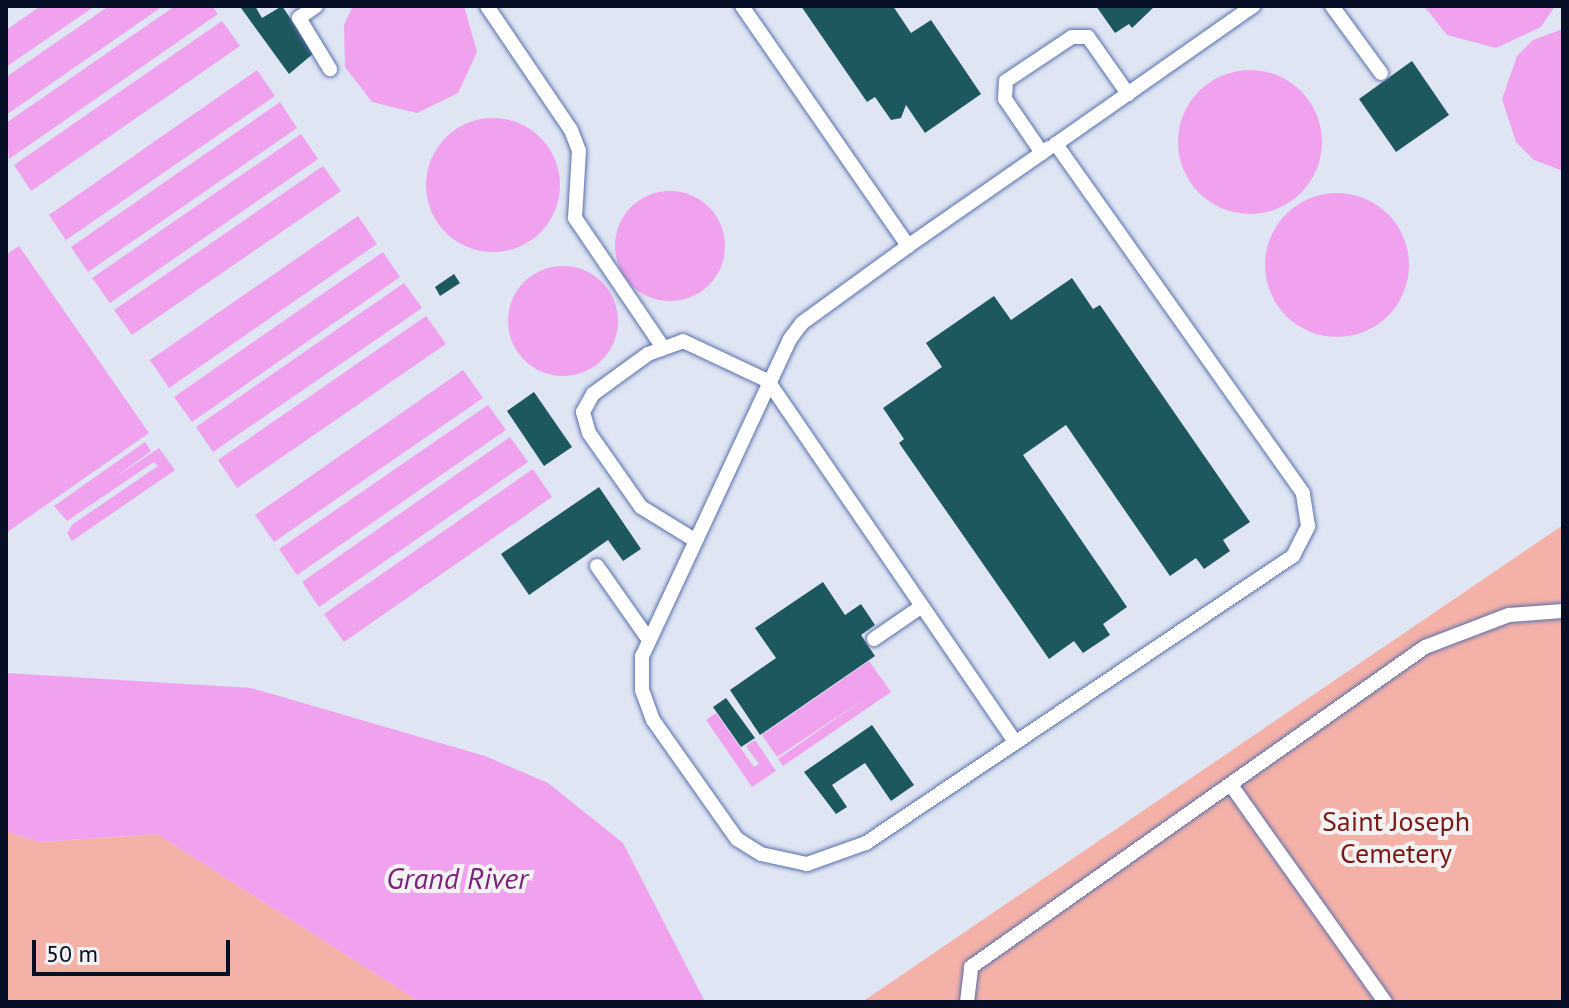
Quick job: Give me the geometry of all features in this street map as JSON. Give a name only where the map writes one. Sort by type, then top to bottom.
[{"type":"lane","points":[[316,6],[299,18],[330,69]]},
{"type":"lane","points":[[487,6],[571,130],[579,151],[575,218],[662,346]]},
{"type":"lane","points":[[742,6],[908,246]]},
{"type":"lane","points":[[1056,144],[1303,493],[1308,526],[1293,556],[1040,731],[1014,740],[837,857],[807,864],[761,854],[737,839],[653,720],[642,690],[649,640],[768,381],[802,323],[908,246],[1253,6]]},
{"type":"lane","points":[[1332,6],[1381,73]]},
{"type":"lane","points":[[1042,153],[1005,99],[1006,81],[1072,37],[1088,37],[1128,94]]},
{"type":"lane","points":[[693,539],[641,507],[589,433],[583,412],[593,394],[662,346],[683,341],[768,381],[1014,740]]},
{"type":"lane","points":[[597,566],[649,640]]},
{"type":"lane","points":[[874,639],[922,606]]},
{"type":"lane","points":[[967,1002],[971,967],[1233,788],[1425,647],[1509,615],[1563,611]]},
{"type":"lane","points":[[1233,788],[1385,1002]]},
{"type":"green space","name":"Saint Joseph Cemetery","points":[[1563,525],[1563,1002],[862,1002]]},
{"type":"green space","points":[[6,831],[40,842],[157,834],[420,1002],[6,1002]]},
{"type":"water","points":[[41,6],[95,6],[6,67],[6,30]]},
{"type":"water","points":[[109,6],[163,6],[6,115],[6,77]]},
{"type":"water","points":[[175,6],[212,6],[218,14],[9,159],[6,123]]},
{"type":"water","points":[[353,6],[464,6],[477,52],[458,93],[417,113],[372,102],[345,67],[344,25]]},
{"type":"water","points":[[1424,6],[1555,6],[1541,27],[1496,48],[1447,35]]},
{"type":"water","points":[[222,21],[240,46],[31,191],[14,165]]},
{"type":"water","points":[[1563,29],[1563,171],[1534,160],[1516,142],[1502,99],[1517,56],[1533,40]]},
{"type":"water","points":[[257,70],[275,96],[66,240],[49,215]]},
{"type":"water","points":[[1250,70],[1278,75],[1301,91],[1317,114],[1322,142],[1317,170],[1301,193],[1278,209],[1250,214],[1222,209],[1199,193],[1183,170],[1178,142],[1183,114],[1199,91],[1222,75]]},
{"type":"water","points":[[280,102],[297,128],[88,272],[71,247]]},
{"type":"water","points":[[493,118],[519,123],[541,137],[555,159],[560,185],[555,211],[541,233],[519,247],[493,252],[467,247],[445,233],[431,211],[426,185],[431,159],[445,137],[467,123]]},
{"type":"water","points":[[301,134],[318,159],[110,303],[92,278]]},
{"type":"water","points":[[323,166],[341,191],[132,335],[114,310]]},
{"type":"water","points":[[670,191],[691,195],[709,207],[721,225],[725,246],[721,267],[709,285],[691,297],[670,301],[649,297],[631,285],[619,267],[615,246],[619,225],[631,207],[649,195]]},
{"type":"water","points":[[1337,193],[1365,198],[1388,214],[1404,237],[1409,265],[1404,293],[1388,316],[1365,332],[1337,337],[1309,332],[1286,316],[1270,293],[1265,265],[1270,237],[1286,214],[1309,198]]},
{"type":"water","points":[[358,216],[377,244],[169,388],[150,360]]},
{"type":"water","points":[[19,246],[149,433],[6,533],[6,255]]},
{"type":"water","points":[[383,252],[400,277],[192,422],[174,397]]},
{"type":"water","points":[[563,266],[584,270],[602,282],[614,300],[618,321],[614,342],[602,360],[584,372],[563,376],[542,372],[524,360],[512,342],[508,321],[512,300],[524,282],[542,270]]},
{"type":"water","points":[[404,283],[422,308],[213,452],[196,427]]},
{"type":"water","points":[[426,316],[446,344],[237,488],[218,460]]},
{"type":"water","points":[[463,370],[483,398],[274,542],[255,515]]},
{"type":"water","points":[[488,405],[506,430],[297,575],[279,549]]},
{"type":"water","points":[[510,437],[528,462],[319,607],[302,582]]},
{"type":"water","points":[[145,442],[151,451],[114,478],[159,448],[175,470],[72,541],[67,533],[73,524],[158,466],[154,462],[67,521],[54,506]]},
{"type":"water","points":[[533,469],[552,497],[344,642],[324,614]]},
{"type":"water","points":[[869,661],[891,692],[783,766],[778,759],[864,699],[777,757],[762,735]]},
{"type":"water","name":"Grand River","points":[[6,673],[251,688],[485,756],[548,783],[623,843],[705,1002],[420,1002],[157,834],[39,842],[6,831]]},
{"type":"water","points":[[716,713],[754,767],[759,764],[746,746],[755,740],[776,771],[752,787],[706,720]]},
{"type":"building","points":[[255,6],[262,18],[282,6],[314,53],[289,74],[241,8]]},
{"type":"building","points":[[801,6],[893,6],[911,33],[931,20],[981,94],[925,133],[906,105],[901,118],[891,120],[875,97],[867,102]]},
{"type":"building","points":[[1096,6],[1155,6],[1132,28],[1129,24],[1115,33]]},
{"type":"building","points":[[1412,61],[1449,115],[1396,152],[1359,99]]},
{"type":"building","points":[[454,274],[460,283],[440,296],[435,287]]},
{"type":"building","points":[[1072,278],[1093,309],[1100,305],[1250,522],[1223,540],[1230,551],[1204,569],[1196,558],[1170,576],[1066,425],[1023,455],[1127,607],[1103,624],[1110,635],[1083,653],[1074,641],[1049,659],[899,443],[904,439],[883,408],[942,367],[926,343],[994,296],[1011,320]]},
{"type":"building","points":[[534,392],[572,447],[544,466],[507,411]]},
{"type":"building","points":[[599,487],[641,549],[623,561],[608,540],[529,595],[501,554]]},
{"type":"building","points":[[823,582],[845,615],[861,604],[875,625],[861,635],[875,656],[760,735],[730,690],[776,658],[755,628]]},
{"type":"building","points":[[726,698],[755,738],[741,747],[713,707]]},
{"type":"building","points":[[872,725],[914,785],[891,801],[865,763],[832,785],[847,807],[836,814],[804,772]]}]
